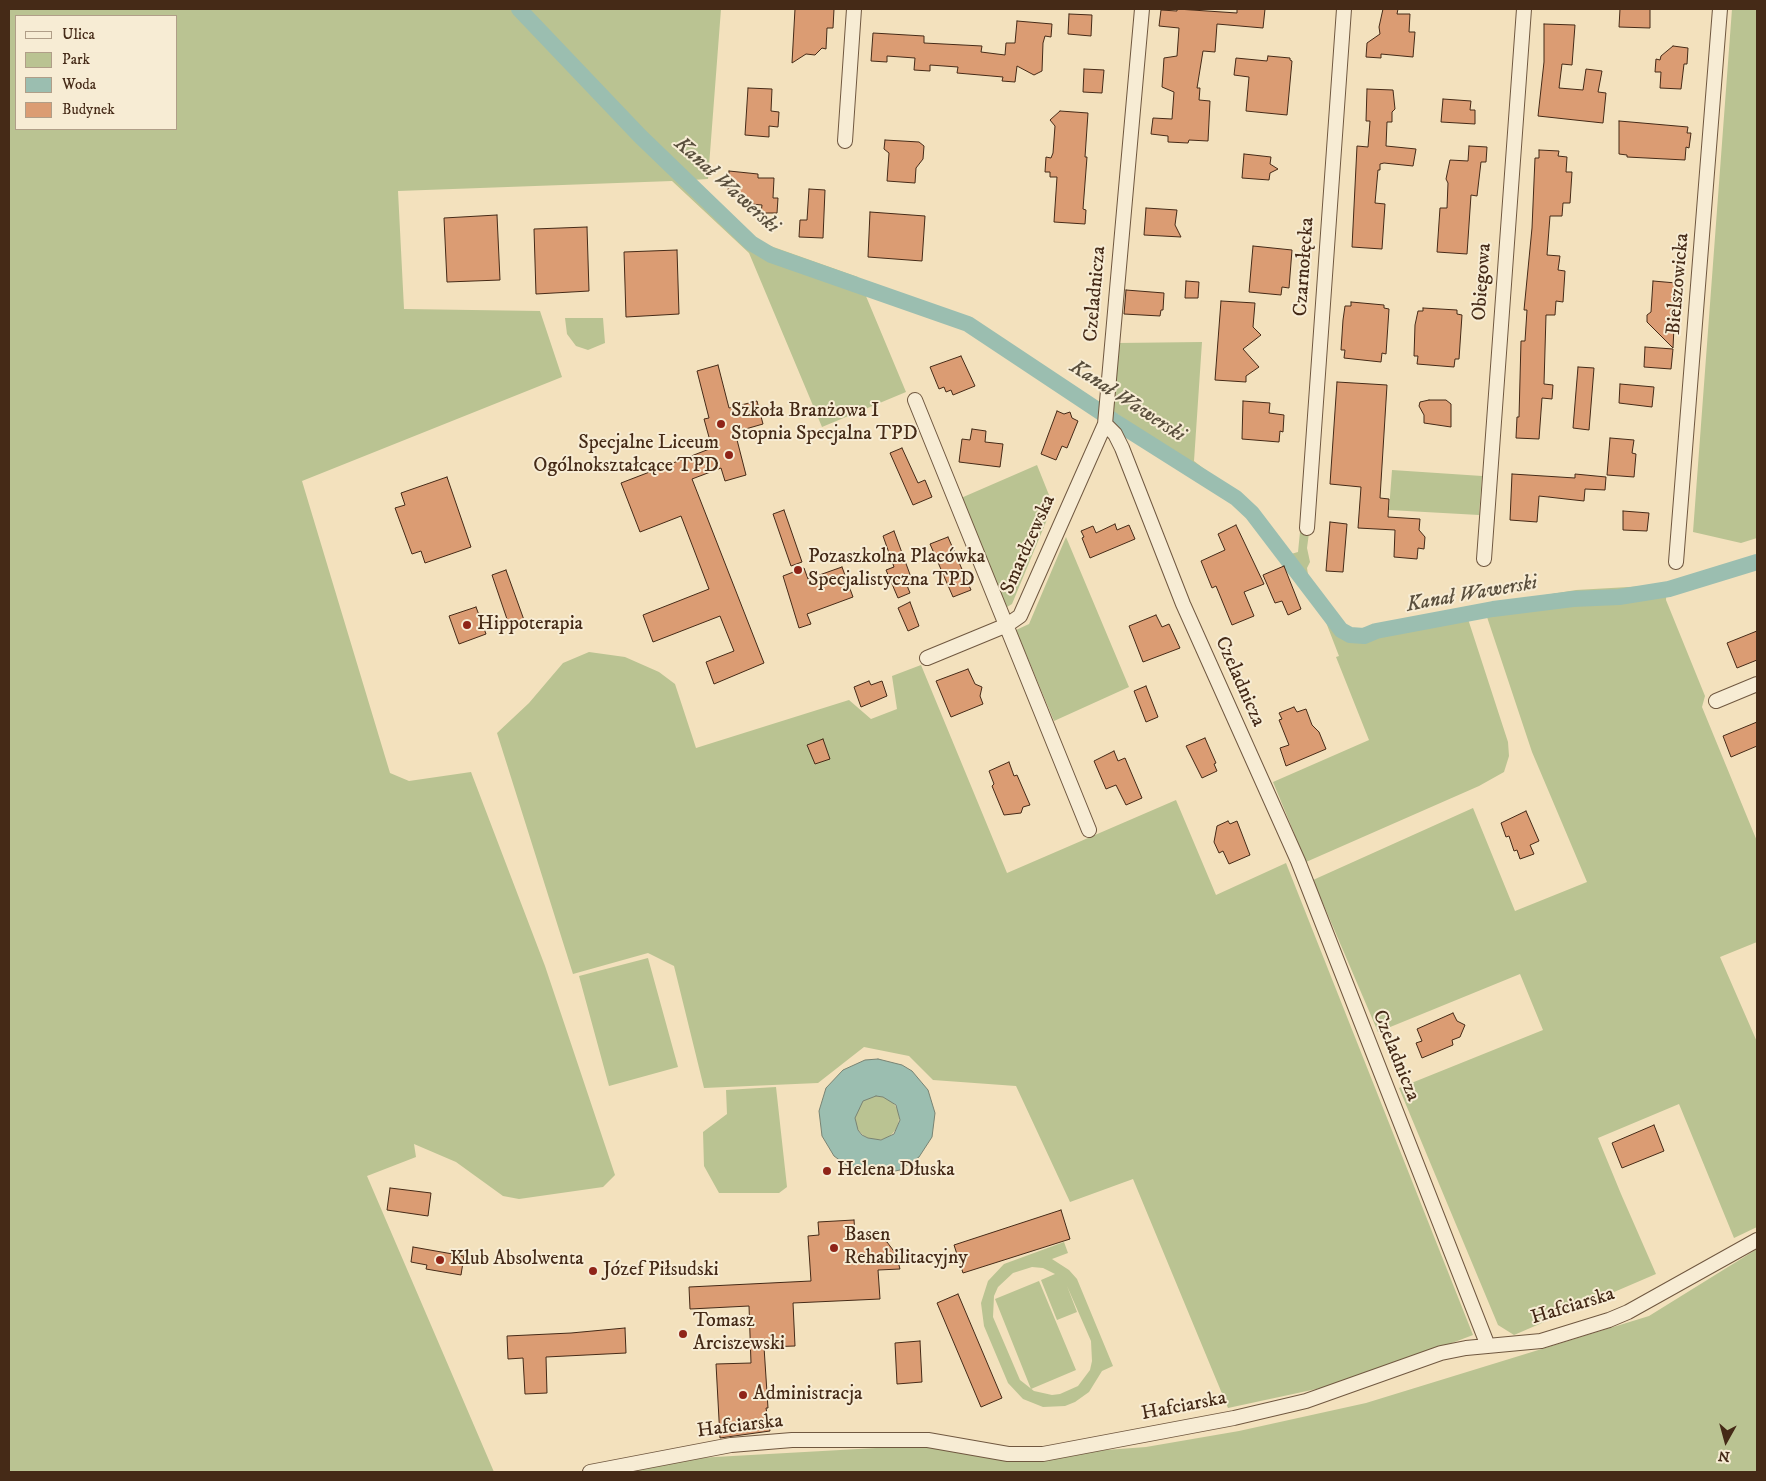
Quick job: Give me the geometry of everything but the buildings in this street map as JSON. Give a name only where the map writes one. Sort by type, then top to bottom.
[{"type":"street","points":[[845,141],[854,9]]},
{"type":"street","name":"Czeladnicza","points":[[1142,9],[1105,417],[1122,448],[1183,604],[1298,861],[1488,1346]]},
{"type":"street","name":"Czarnołęcka","points":[[1307,528],[1344,9]]},
{"type":"street","name":"Obiegowa","points":[[1484,559],[1524,9]]},
{"type":"street","name":"Bielszowicka","points":[[1676,562],[1720,9]]},
{"type":"street","points":[[915,400],[1089,830]]},
{"type":"street","name":"Smardzewska","points":[[926,658],[1007,624],[1020,616],[1105,417]]},
{"type":"street","points":[[1716,700],[1757,684]]},
{"type":"street","name":"Hafciarska","points":[[590,1472],[731,1445],[792,1440],[928,1440],[1008,1454],[1043,1454],[1234,1418],[1306,1401],[1441,1353],[1541,1340],[1609,1320],[1628,1312],[1757,1240]]},
{"type":"green space","points":[[9,9],[721,9],[708,179],[692,180],[725,215],[765,244],[858,277],[906,392],[822,427],[749,253],[672,181],[398,191],[404,309],[540,311],[562,377],[302,481],[390,773],[409,781],[471,772],[545,966],[615,1175],[603,1187],[519,1199],[503,1196],[456,1162],[414,1144],[416,1157],[367,1176],[494,1472],[9,1472]]},
{"type":"green space","points":[[1732,9],[1757,9],[1757,538],[1741,543],[1693,532]]},
{"type":"green space","points":[[870,282],[975,321],[1099,402],[1094,414],[961,328],[877,298]]},
{"type":"green space","points":[[565,318],[603,318],[605,343],[588,350],[576,346],[567,334]]},
{"type":"green space","points":[[1202,342],[1194,461],[1257,510],[1291,554],[1298,552],[1300,532],[1309,533],[1307,548],[1310,562],[1307,568],[1309,581],[1349,628],[1357,631],[1373,629],[1472,607],[1474,618],[1468,619],[1508,742],[1509,756],[1504,772],[1479,786],[1306,862],[1273,782],[1369,740],[1336,657],[1339,656],[1322,612],[1232,502],[1128,435],[1122,417],[1112,411],[1117,343]]},
{"type":"green space","points":[[1037,465],[1053,505],[1012,604],[1007,607],[961,498]]},
{"type":"green space","points":[[1392,470],[1482,476],[1479,515],[1389,510]]},
{"type":"green space","points":[[1066,537],[1129,687],[1054,721],[1016,630],[1029,624]]},
{"type":"green space","points":[[1667,582],[1666,600],[1705,696],[1702,707],[1757,841],[1757,942],[1720,957],[1757,1042],[1757,1227],[1734,1238],[1679,1104],[1598,1138],[1656,1274],[1514,1335],[1498,1325],[1399,1088],[1543,1030],[1520,974],[1378,1032],[1313,880],[1473,808],[1515,911],[1587,882],[1532,752],[1483,605],[1576,590],[1646,586]]},
{"type":"green space","points":[[589,652],[625,657],[659,672],[675,684],[696,748],[849,700],[871,719],[897,709],[892,676],[921,665],[1007,873],[1176,800],[1216,895],[1286,863],[1473,1335],[1410,1359],[1321,1388],[1228,1408],[1133,1179],[1070,1202],[1016,1086],[933,1080],[909,1056],[864,1047],[818,1083],[704,1088],[674,966],[648,953],[573,974],[497,733],[529,703],[563,663]]},
{"type":"green space","points":[[648,958],[678,1067],[609,1086],[579,976]]},
{"type":"green space","points":[[776,1087],[787,1187],[779,1193],[719,1193],[704,1166],[703,1132],[727,1114],[726,1090]]},
{"type":"green space","points":[[881,1096],[893,1102],[898,1109],[898,1127],[893,1134],[886,1139],[873,1140],[865,1137],[858,1130],[855,1114],[858,1106],[865,1099]]},
{"type":"green space","points":[[1064,1242],[1068,1253],[1052,1259],[1069,1270],[1077,1279],[1113,1366],[1102,1371],[1089,1392],[1075,1402],[1065,1406],[1043,1407],[1023,1399],[1008,1383],[984,1326],[981,1303],[988,1281],[1004,1264]],"holes":[[[1032,1267],[1043,1268],[1055,1274],[1041,1280],[1057,1320],[1077,1312],[1067,1286],[1091,1341],[1092,1361],[1090,1370],[1078,1386],[1060,1394],[1052,1395],[1034,1391],[1020,1380],[993,1317],[994,1296],[998,1287],[1013,1273]]]},
{"type":"green space","points":[[1757,1249],[1757,1472],[626,1472],[697,1458],[930,1445],[1039,1455],[1146,1447],[1239,1431],[1366,1403],[1649,1316]]},
{"type":"green space","points":[[1039,1281],[1076,1370],[1031,1389],[995,1299]]},
{"type":"water","points":[[878,1059],[902,1065],[912,1071],[928,1090],[935,1113],[932,1137],[919,1157],[900,1170],[876,1175],[853,1170],[834,1156],[822,1136],[819,1111],[826,1088],[843,1070],[865,1060]],"holes":[[[876,1096],[883,1097],[896,1105],[900,1120],[894,1134],[881,1140],[868,1138],[858,1130],[855,1118],[863,1101]]]},
{"type":"waterway","name":"Kanał Wawerski","points":[[519,9],[640,136],[751,243],[771,255],[968,324],[1114,421],[1236,498],[1252,513],[1341,630],[1350,635],[1364,636],[1376,631],[1493,609],[1573,599],[1619,597],[1669,589],[1757,562]]},
{"type":"place","name":"Szkoła Branżowa I Stopnia Specjalna TPD","points":[[721,424]]},
{"type":"place","name":"Specjalne Liceum Ogólnokształcące TPD","points":[[729,455]]},
{"type":"place","name":"Pozaszkolna Placówka Specjalistyczna TPD","points":[[798,570]]},
{"type":"place","name":"Hippoterapia","points":[[467,625]]},
{"type":"place","name":"Helena Dłuska","points":[[827,1171]]},
{"type":"place","name":"Basen Rehabilitacyjny","points":[[834,1248]]},
{"type":"place","name":"Klub Absolwenta","points":[[440,1260]]},
{"type":"place","name":"Józef Piłsudski","points":[[593,1271]]},
{"type":"place","name":"Tomasz Arciszewski","points":[[683,1334]]},
{"type":"place","name":"Administracja","points":[[743,1395]]}]
